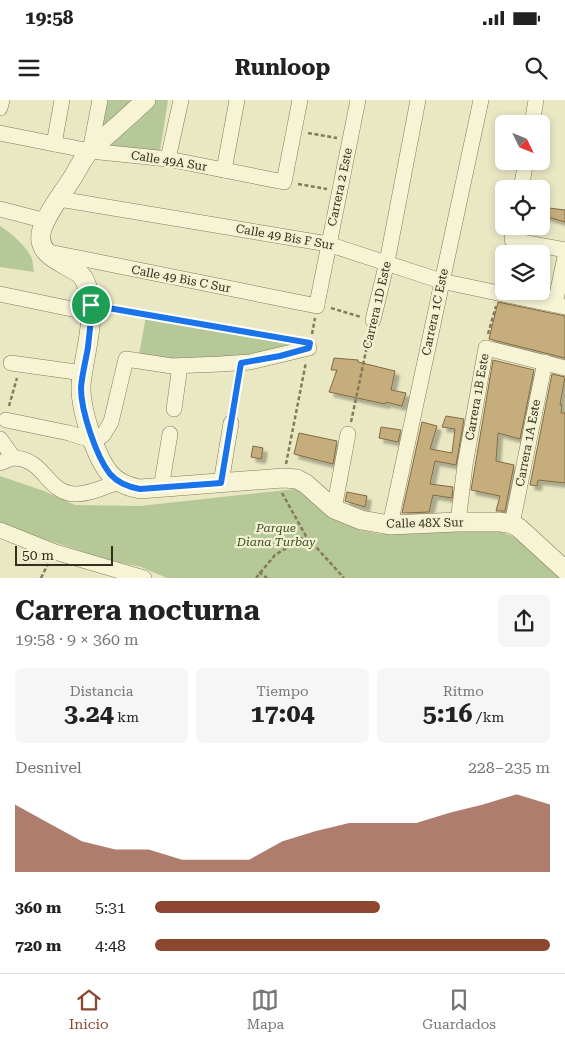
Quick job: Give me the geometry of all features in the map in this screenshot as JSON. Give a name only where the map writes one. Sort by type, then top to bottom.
[{"type":"street","points":[[0,108],[2,100]]},
{"type":"street","points":[[54,144],[62,100]]},
{"type":"street","points":[[90,151],[100,100]]},
{"type":"street","points":[[119,482],[110,474],[94,441],[81,396],[91,309],[88,290],[83,277],[79,273],[58,262],[45,251],[41,237],[46,221],[90,151],[146,100]]},
{"type":"street","points":[[168,159],[181,100]]},
{"type":"street","points":[[224,170],[237,100]]},
{"type":"street","points":[[284,182],[300,100]]},
{"type":"street","name":"Carrera 2 Este","points":[[317,305],[358,100]]},
{"type":"street","name":"Carrera 1D Este","points":[[373,320],[387,262],[418,100]]},
{"type":"street","name":"Carrera 1C Este","points":[[390,525],[481,100]]},
{"type":"street","points":[[534,115],[536,100]]},
{"type":"street","name":"Calle 49A Sur","points":[[0,133],[90,151],[168,159],[284,182]]},
{"type":"street","name":"Calle 49 Bis F Sur","points":[[59,199],[328,244],[441,281],[495,293]]},
{"type":"street","points":[[0,209],[46,221]]},
{"type":"street","points":[[519,235],[565,250]]},
{"type":"street","name":"Calle 49 Bis C Sur","points":[[45,251],[317,305]]},
{"type":"street","points":[[560,306],[565,257]]},
{"type":"street","points":[[0,294],[91,309]]},
{"type":"street","name":"Calle 49 Bis F Sur","points":[[530,300],[560,306]]},
{"type":"street","points":[[94,441],[102,435],[111,422],[126,359],[180,366],[241,363],[309,348]]},
{"type":"street","points":[[486,348],[565,368]]},
{"type":"street","name":"Carrera 1B Este","points":[[458,522],[465,465],[486,348]]},
{"type":"street","name":"Carrera 1A Este","points":[[512,524],[545,362]]},
{"type":"street","points":[[16,364],[83,373]]},
{"type":"street","points":[[174,409],[180,366]]},
{"type":"street","points":[[6,420],[69,433],[94,441]]},
{"type":"street","points":[[221,483],[231,423]]},
{"type":"street","points":[[161,488],[170,434]]},
{"type":"street","points":[[334,509],[348,434]]},
{"type":"street","points":[[0,439],[6,460],[27,461],[38,467],[57,489],[68,493],[77,494],[119,482]]},
{"type":"street","name":"Calle 48X Sur","points":[[119,482],[133,488],[161,488],[278,478],[297,479],[306,484],[334,509],[361,520],[390,525],[458,522],[500,522],[512,524]]},
{"type":"street","points":[[512,524],[564,564]]},
{"type":"street","points":[[0,530],[82,561],[107,573],[144,578]]},
{"type":"path","points":[[294,130],[351,141]]},
{"type":"path","points":[[284,182],[339,191]]},
{"type":"path","name":"Carrera 1B Este","points":[[486,348],[498,300]]},
{"type":"path","points":[[344,578],[306,536],[278,478],[309,348],[317,305],[373,320]]},
{"type":"path","points":[[91,309],[291,340]]},
{"type":"path","name":"Carrera 1D Este","points":[[348,434],[373,320]]},
{"type":"path","points":[[231,423],[241,363]]},
{"type":"path","points":[[6,420],[16,364]]},
{"type":"path","points":[[256,578],[275,555],[306,536]]},
{"type":"path","points":[[260,572],[267,578]]},
{"type":"green space","points":[[105,100],[168,100],[159,157],[97,147]]},
{"type":"green space","points":[[0,226],[14,236],[30,254],[34,272],[0,267]]},
{"type":"green space","points":[[146,316],[310,343],[297,343],[276,351],[203,361],[139,355]]},
{"type":"green space","name":"Parque Diana Turbay","points":[[0,476],[44,491],[75,505],[140,506],[295,489],[301,491],[347,524],[360,530],[380,534],[491,530],[502,532],[521,541],[562,578],[167,578],[141,567],[112,561],[13,529],[0,535]]},
{"type":"building","points":[[550,208],[565,210],[565,222],[550,218]]},
{"type":"building","points":[[498,302],[565,316],[565,358],[489,339]]},
{"type":"building","points":[[334,358],[358,360],[358,362],[395,371],[391,390],[406,393],[402,406],[329,392],[337,370],[331,370]]},
{"type":"building","points":[[493,360],[534,370],[520,439],[498,433],[496,461],[514,465],[505,511],[496,511],[500,496],[471,490]]},
{"type":"building","points":[[552,374],[565,377],[560,405],[562,405],[561,413],[565,413],[565,483],[538,480],[537,486],[530,485]]},
{"type":"building","points":[[446,416],[464,419],[456,465],[435,461],[430,484],[453,487],[452,498],[433,495],[429,512],[402,513],[422,422],[437,426],[430,449],[452,453],[455,429],[442,427]]},
{"type":"building","points":[[381,427],[401,430],[398,442],[379,438]]},
{"type":"building","points":[[299,433],[337,441],[333,464],[294,454]]},
{"type":"building","points":[[253,446],[263,448],[261,459],[251,457]]},
{"type":"building","points":[[347,492],[367,496],[365,507],[345,501]]},
{"type":"route","points":[[91,305],[310,343],[309,348],[280,356],[241,363],[221,483],[133,488],[119,482],[110,474],[105,466],[96,448],[83,408],[81,386],[90,333],[91,305]]}]
